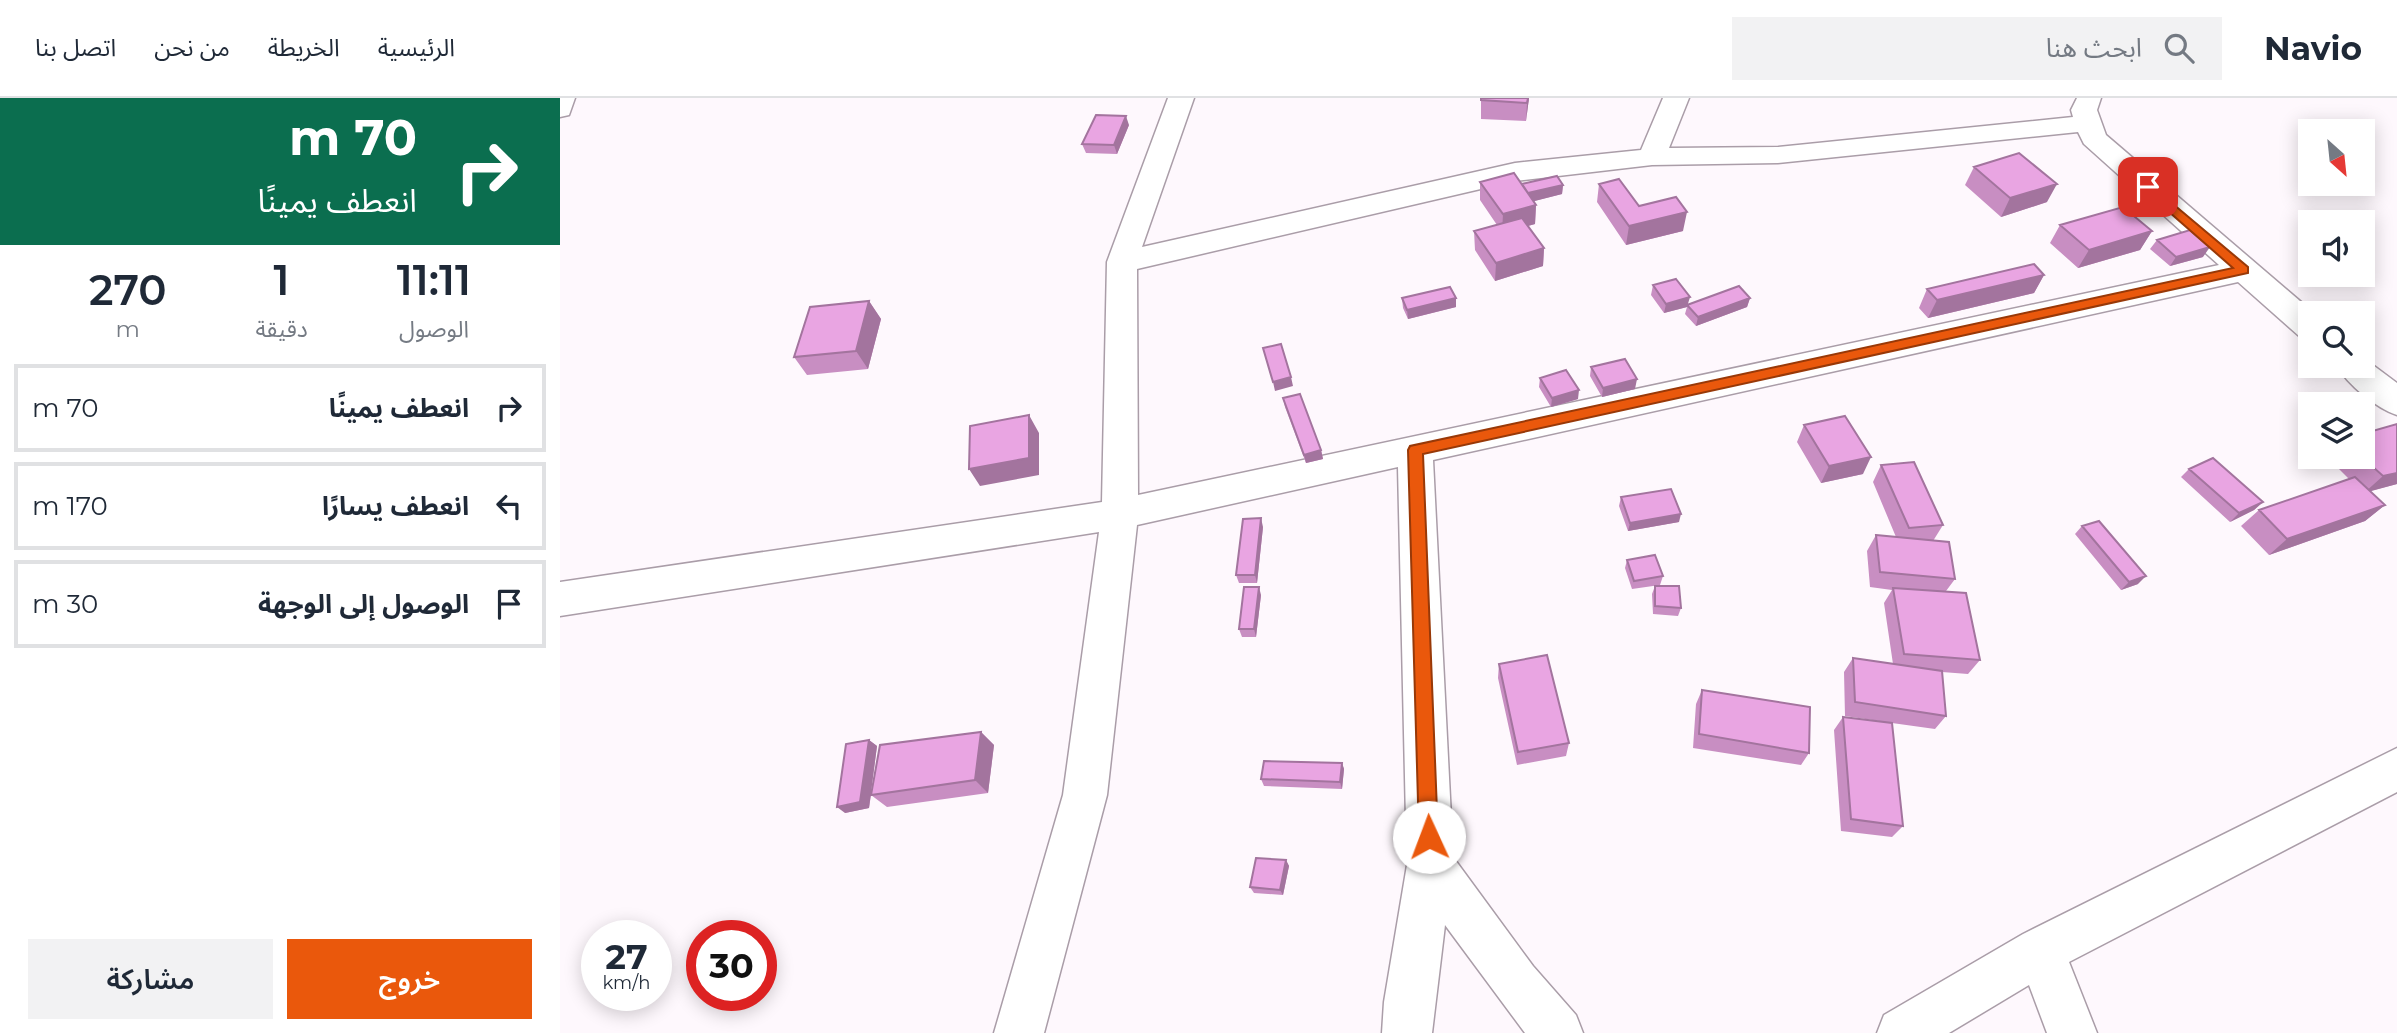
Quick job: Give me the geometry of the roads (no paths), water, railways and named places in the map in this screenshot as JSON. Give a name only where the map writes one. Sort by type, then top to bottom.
[{"type":"street","points":[[560,109],[562,98]]},
{"type":"street","points":[[1018,1033],[1085,795],[1120,514],[1122,262],[1181,98]]},
{"type":"street","points":[[1652,157],[1676,98]]},
{"type":"street","points":[[1122,262],[1515,172],[1652,157],[1778,155],[2089,110],[2094,138],[2298,317]]},
{"type":"street","points":[[560,599],[1120,514],[2244,270]]},
{"type":"street","points":[[2368,378],[2397,402]]},
{"type":"street","points":[[1407,1033],[1409,1002],[1430,865],[1415,450]]},
{"type":"street","points":[[1902,1033],[2040,951],[2397,769]]},
{"type":"street","points":[[1430,865],[1516,983],[1558,1033]]},
{"type":"street","points":[[2040,951],[2072,1033]]}]
